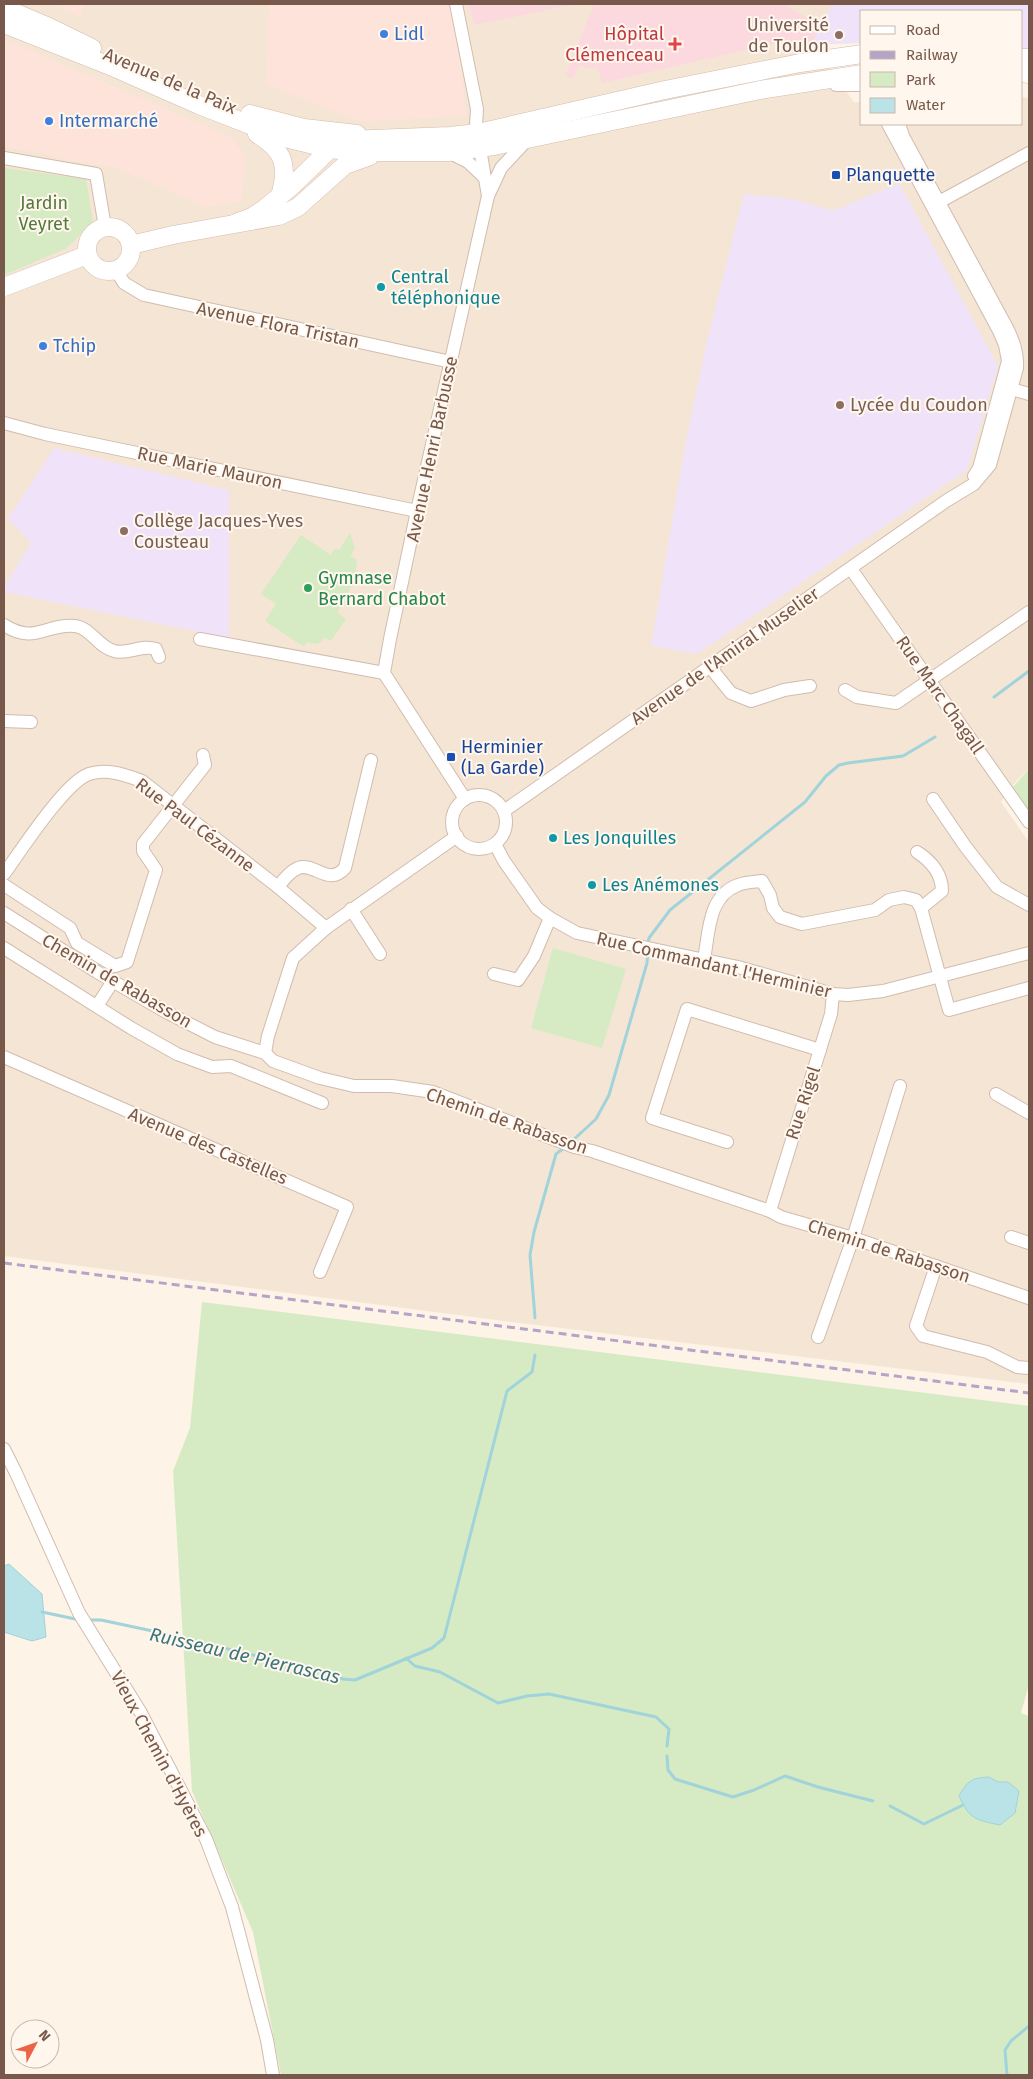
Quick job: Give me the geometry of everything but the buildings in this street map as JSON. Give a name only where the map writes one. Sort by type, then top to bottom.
[{"type":"main road","name":"Avenue de la Paix","points":[[4,8],[49,26],[118,60],[223,106],[284,124],[401,138]]},
{"type":"main road","name":"Avenue de la Paix","points":[[4,24],[281,137],[330,149],[378,153]]},
{"type":"main road","points":[[131,245],[279,216],[298,207],[345,165],[378,153],[448,152],[665,90],[800,63],[860,54]]},
{"type":"main road","points":[[236,223],[252,217],[280,196],[330,149],[347,140],[450,136],[485,140],[528,139],[708,100],[811,81],[860,74]]},
{"type":"main road","points":[[224,115],[262,137],[278,151],[284,166],[284,180],[280,196]]},
{"type":"main road","points":[[105,227],[119,229],[124,233],[131,245],[131,251],[126,263],[116,270],[102,270],[95,267],[87,255],[88,240],[92,234],[105,227]]},
{"type":"main road","points":[[4,287],[87,255]]},
{"type":"street","points":[[456,4],[485,140],[501,168]]},
{"type":"street","points":[[811,81],[834,85],[860,85]]},
{"type":"street","points":[[889,125],[1005,345],[1008,361],[1008,383]]},
{"type":"street","points":[[899,125],[903,136],[1015,345],[1017,357],[1008,383]]},
{"type":"street","name":"Avenue Henri Barbusse","points":[[384,674],[417,511],[488,196],[501,168],[528,139]]},
{"type":"street","name":"Avenue Henri Barbusse","points":[[485,140],[488,196]]},
{"type":"street","points":[[448,152],[468,162],[486,178]]},
{"type":"street","points":[[939,202],[1029,153]]},
{"type":"street","points":[[4,158],[96,174],[105,227]]},
{"type":"street","name":"Avenue Flora Tristan","points":[[116,270],[124,283],[144,295],[451,362]]},
{"type":"street","points":[[1008,383],[1029,384]]},
{"type":"street","points":[[1008,383],[1029,394]]},
{"type":"street","name":"Avenue de l'Amiral Muselier","points":[[504,811],[946,501],[974,484],[990,465],[1008,383]]},
{"type":"street","name":"Rue Marie Mauron","points":[[4,423],[45,434],[417,511]]},
{"type":"street","name":"Rue Marc Chagall","points":[[851,569],[931,680],[1029,822]]},
{"type":"street","points":[[845,690],[857,697],[896,704],[1029,612]]},
{"type":"street","points":[[4,625],[11,630],[27,635],[62,627],[82,628],[108,650],[117,652],[148,647],[156,649],[159,657]]},
{"type":"street","points":[[200,639],[384,674],[465,799]]},
{"type":"street","points":[[710,667],[731,693],[751,701],[784,690],[810,686]]},
{"type":"street","points":[[4,721],[31,722]]},
{"type":"street","points":[[4,885],[70,928],[77,943],[115,966],[126,962],[156,870],[143,851],[142,844],[174,807],[205,765],[203,755]]},
{"type":"street","points":[[278,887],[287,876],[299,868],[305,868],[329,876],[341,873],[345,868],[371,760]]},
{"type":"street","name":"Rue Paul Cézanne","points":[[6,866],[66,791],[88,774],[115,772],[142,781],[278,887],[326,928]]},
{"type":"street","points":[[472,796],[487,796],[500,804],[504,811],[506,825],[501,839],[495,844],[479,849],[470,847],[457,836],[452,823],[459,804],[472,796]]},
{"type":"street","points":[[933,799],[965,846],[997,887],[1029,906]]},
{"type":"street","points":[[265,1053],[268,1036],[293,958],[326,928],[457,836]]},
{"type":"street","name":"Rue Commandant l'Herminier","points":[[495,844],[526,894],[537,908],[550,918],[577,933],[738,967],[833,994],[848,995],[883,991],[1029,953]]},
{"type":"street","points":[[917,852],[929,859],[937,871],[942,885],[942,891],[922,908]]},
{"type":"street","points":[[704,960],[714,907],[722,893],[739,884],[762,881],[770,895],[773,908],[780,917],[802,924],[875,910],[889,900],[904,897],[916,900],[922,908],[949,1010],[1029,988]]},
{"type":"street","points":[[352,909],[380,954]]},
{"type":"street","name":"Chemin de Rabasson","points":[[4,913],[166,1012],[215,1037],[265,1053],[273,1061],[328,1080],[354,1086],[392,1086],[433,1092],[577,1147],[770,1211],[781,1217],[853,1238],[1029,1298]]},
{"type":"street","points":[[494,974],[518,980],[534,956],[550,918]]},
{"type":"street","points":[[4,948],[178,1054],[212,1067],[231,1066],[322,1103]]},
{"type":"street","points":[[97,1006],[113,981]]},
{"type":"street","name":"Rue Rigel","points":[[770,1211],[831,1014],[833,994]]},
{"type":"street","points":[[727,1142],[652,1118],[687,1009],[820,1050]]},
{"type":"street","name":"Avenue des Castelles","points":[[4,1057],[347,1206],[320,1272]]},
{"type":"street","points":[[818,1337],[853,1238],[900,1086]]},
{"type":"street","points":[[996,1094],[1029,1113]]},
{"type":"street","points":[[1012,1237],[1029,1242]]},
{"type":"street","points":[[936,1266],[916,1326],[923,1336],[987,1352],[1017,1367],[1029,1368]]},
{"type":"street","name":"Vieux Chemin d'Hyères","points":[[4,1449],[79,1613],[141,1713],[206,1840],[232,1906],[267,2040],[273,2075]]},
{"type":"shaded area","points":[[4,4],[833,4],[811,45],[854,102],[860,102],[860,125],[1023,125],[1023,97],[1029,98],[1029,769],[1017,780],[1001,802],[1029,842],[1029,1384],[511,1322],[4,1256]]},
{"type":"shaded area","points":[[53,4],[85,4],[80,17]]},
{"type":"shaded area","points":[[269,4],[452,4],[467,116],[360,122],[266,84]]},
{"type":"shaded area","name":"Hôpital Clémenceau","points":[[469,4],[576,4],[474,25]]},
{"type":"shaded area","name":"Hôpital Clémenceau","points":[[594,4],[783,4],[821,26],[811,45],[783,41],[602,83],[598,69],[579,66],[573,79],[565,76]]},
{"type":"shaded area","name":"Université de Toulon","points":[[833,4],[1029,4],[1029,54],[1023,53],[1023,10],[860,10],[860,43],[811,45]]},
{"type":"shaded area","points":[[4,39],[231,137],[245,155],[242,202],[206,207],[117,168],[53,158],[52,155],[4,147]]},
{"type":"shaded area","name":"Lycée du Coudon","points":[[899,183],[998,366],[967,470],[697,654],[651,646],[685,445],[707,342],[744,194],[789,198],[833,211]]},
{"type":"shaded area","name":"Collège Jacques-Yves Cousteau","points":[[54,448],[229,490],[229,638],[4,592],[4,587],[31,543],[8,519]]},
{"type":"green space","name":"Jardin Veyret","points":[[4,168],[86,179],[93,221],[67,248],[4,275]]},
{"type":"green space","name":"Gymnase Bernard Chabot","points":[[350,533],[355,548],[350,556],[357,560],[355,574],[345,600],[337,612],[346,619],[331,641],[325,638],[318,644],[307,642],[304,647],[265,621],[276,604],[261,594],[301,535],[331,555],[335,548],[339,550]]},
{"type":"green space","points":[[1029,769],[1029,811],[1012,788]]},
{"type":"green space","points":[[553,948],[626,969],[602,1048],[531,1028]]},
{"type":"green space","points":[[202,1302],[1029,1406],[1029,1684],[1021,1713],[1029,1716],[1029,2075],[281,2075],[253,1932],[192,1791],[173,1471],[190,1428]]},
{"type":"water","points":[[9,1564],[42,1594],[46,1637],[32,1641],[4,1632],[4,1566]]},
{"type":"water","points":[[989,1777],[998,1782],[1008,1782],[1019,1791],[1015,1813],[1000,1825],[985,1822],[974,1817],[966,1810],[959,1796],[965,1786],[971,1781]]},
{"type":"waterway","name":"Ruisseau de Pierrascas","points":[[994,697],[1029,671]]},
{"type":"waterway","name":"Ruisseau de Pierrascas","points":[[648,944],[649,938],[670,910],[805,802],[826,776],[839,765],[903,756],[935,737]]},
{"type":"waterway","name":"Ruisseau de Pierrascas","points":[[571,1142],[596,1119],[609,1095],[647,963],[648,950]]},
{"type":"waterway","name":"Ruisseau de Pierrascas","points":[[535,1318],[530,1255],[534,1232],[556,1154],[564,1148]]},
{"type":"waterway","name":"Ruisseau de Pierrascas","points":[[89,1620],[101,1620],[162,1633],[315,1670],[343,1679],[355,1680],[432,1648],[444,1638],[507,1391],[532,1372],[535,1355]]},
{"type":"waterway","name":"Ruisseau de Pierrascas","points":[[42,1612],[80,1620]]},
{"type":"waterway","points":[[406,1658],[415,1666],[440,1672],[498,1703],[527,1696],[549,1694],[656,1717],[669,1729],[667,1746]]},
{"type":"waterway","points":[[667,1756],[668,1770],[675,1779],[733,1797],[785,1776],[818,1787],[873,1801]]},
{"type":"waterway","points":[[890,1806],[924,1824],[963,1805]]},
{"type":"waterway","points":[[1007,2075],[1005,2050],[1011,2041],[1029,2026]]},
{"type":"railway","points":[[4,1263],[1029,1393]]},
{"type":"place","name":"Lidl","points":[[384,34]]},
{"type":"place","name":"Université de Toulon","points":[[839,35]]},
{"type":"place","name":"Hôpital Clémenceau","points":[[675,44]]},
{"type":"place","name":"Intermarché","points":[[49,121]]},
{"type":"place","name":"Planquette","points":[[836,175]]},
{"type":"place","name":"Central téléphonique","points":[[381,287]]},
{"type":"place","name":"Tchip","points":[[43,346]]},
{"type":"place","name":"Lycée du Coudon","points":[[840,405]]},
{"type":"place","name":"Collège Jacques-Yves Cousteau","points":[[124,531]]},
{"type":"place","name":"Gymnase Bernard Chabot","points":[[308,588]]},
{"type":"place","name":"Herminier (La Garde)","points":[[451,757]]},
{"type":"place","name":"Les Jonquilles","points":[[553,838]]},
{"type":"place","name":"Les Anémones","points":[[592,885]]}]
